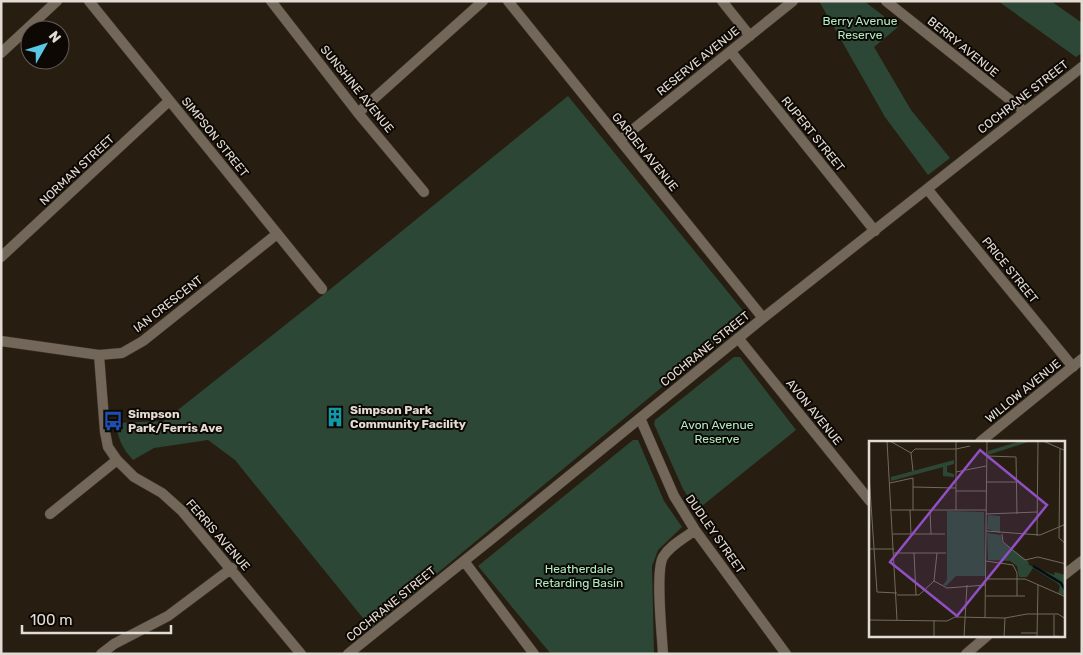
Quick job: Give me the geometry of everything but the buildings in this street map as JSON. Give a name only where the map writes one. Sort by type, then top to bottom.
[{"type":"street","points":[[1,53],[57,1]]},
{"type":"street","name":"SIMPSON STREET","points":[[89,1],[322,289]]},
{"type":"street","name":"SUNSHINE AVENUE","points":[[271,1],[358,113],[424,192]]},
{"type":"street","points":[[358,113],[483,1]]},
{"type":"street","name":"GARDEN AVENUE","points":[[508,1],[763,318]]},
{"type":"street","points":[[722,1],[750,36]]},
{"type":"street","name":"RESERVE AVENUE","points":[[620,140],[792,1]]},
{"type":"street","name":"BERRY AVENUE","points":[[886,1],[1024,112]]},
{"type":"street","name":"RUPERT STREET","points":[[731,52],[875,231]]},
{"type":"street","name":"COCHRANE STREET","points":[[348,654],[360,650],[464,561],[738,338],[1082,68]]},
{"type":"street","name":"NORMAN STREET","points":[[1,257],[169,101]]},
{"type":"street","name":"PRICE STREET","points":[[928,190],[1073,367]]},
{"type":"street","name":"IAN CRESCENT","points":[[1,340],[99,355],[122,353],[143,341],[276,234]]},
{"type":"street","name":"AVON AVENUE","points":[[738,338],[869,500]]},
{"type":"street","name":"FERRIS AVENUE","points":[[99,355],[105,432],[108,447],[117,460],[134,477],[162,493],[182,511],[232,568],[301,654]]},
{"type":"street","name":"WILLOW AVENUE","points":[[981,441],[1082,360]]},
{"type":"street","name":"DUDLEY STREET","points":[[640,418],[674,496],[695,530],[786,654]]},
{"type":"street","points":[[50,514],[117,460]]},
{"type":"street","points":[[663,654],[659,572],[663,558],[671,548],[695,530]]},
{"type":"street","points":[[464,561],[534,654]]},
{"type":"street","points":[[1066,573],[1082,561]]},
{"type":"street","points":[[101,654],[114,644],[168,616],[232,568]]},
{"type":"street","points":[[966,654],[985,638]]},
{"type":"green space","name":"Berry Avenue Reserve","points":[[819,1],[864,1],[898,27],[874,47],[911,110],[950,158],[928,175],[885,117]]},
{"type":"green space","points":[[998,1],[1051,1],[1082,23],[1082,53],[1076,57]]},
{"type":"green space","points":[[568,96],[745,313],[743,320],[371,628],[235,460],[208,440],[154,448],[133,460],[129,456],[121,443],[116,423],[164,421],[333,287]]},
{"type":"green space","name":"Avon Avenue Reserve","points":[[734,357],[740,357],[796,430],[697,510],[683,489],[654,424],[655,420]]},
{"type":"green space","name":"Heatherdale Retarding Basin","points":[[633,440],[638,440],[664,501],[682,527],[658,550],[652,566],[654,654],[551,654],[478,566]]},
{"type":"place","name":"Simpson Park Community Facility","points":[[335,417]]},
{"type":"place","name":"Simpson Park/Ferris Ave","points":[[113,421]]}]
